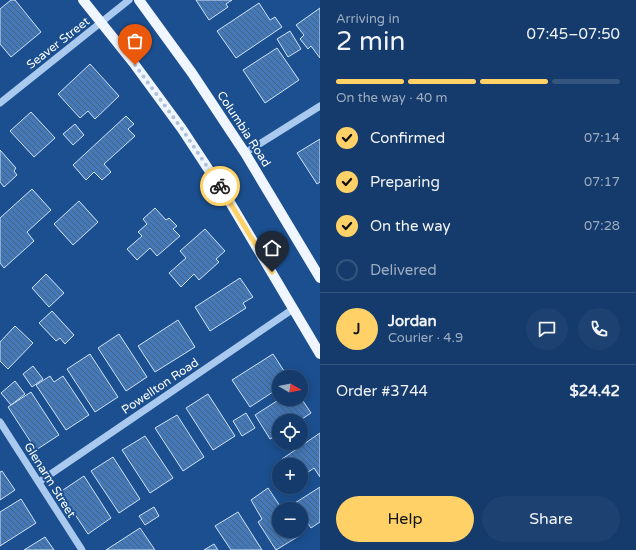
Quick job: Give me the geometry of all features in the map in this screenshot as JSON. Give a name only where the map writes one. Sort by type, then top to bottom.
[{"type":"main road","points":[[83,0],[135,65],[177,123],[228,199],[320,354]]},
{"type":"main road","name":"Columbia Road","points":[[139,0],[192,73],[245,153],[320,278]]},
{"type":"street","name":"Seaver Street","points":[[0,103],[129,0]]},
{"type":"street","points":[[245,153],[320,106]]},
{"type":"street","name":"Powellton Road","points":[[39,482],[293,309]]},
{"type":"street","name":"Glenarm Street","points":[[0,422],[82,550]]},
{"type":"building","points":[[11,0],[15,0],[41,32],[11,57],[0,44],[0,9]]},
{"type":"building","points":[[196,0],[232,0],[226,4],[228,7],[209,20]]},
{"type":"building","points":[[259,3],[270,20],[275,17],[282,27],[236,58],[217,31]]},
{"type":"building","points":[[320,8],[320,58],[311,46],[308,49],[300,39],[304,35],[296,25]]},
{"type":"building","points":[[290,31],[301,49],[288,57],[277,39]]},
{"type":"building","points":[[277,48],[299,80],[265,103],[243,70]]},
{"type":"building","points":[[90,64],[119,96],[95,119],[88,111],[80,118],[58,94]]},
{"type":"building","points":[[31,112],[55,138],[34,157],[10,131]]},
{"type":"building","points":[[126,116],[134,124],[128,129],[135,136],[104,164],[111,172],[102,180],[94,172],[86,180],[73,165]]},
{"type":"building","points":[[75,124],[84,135],[73,145],[63,134]]},
{"type":"building","points":[[320,139],[320,182],[317,184],[297,153]]},
{"type":"building","points":[[0,150],[16,168],[14,171],[17,175],[4,187],[0,182]]},
{"type":"building","points":[[32,189],[51,210],[27,232],[34,241],[4,268],[0,263],[0,218]]},
{"type":"building","points":[[79,201],[98,222],[73,245],[54,224]]},
{"type":"building","points":[[155,208],[166,220],[169,218],[177,226],[173,229],[180,236],[157,256],[150,248],[137,260],[127,249],[142,236],[138,232],[147,224],[143,219]]},
{"type":"building","points":[[205,229],[225,251],[216,259],[219,262],[199,280],[194,274],[181,287],[169,273],[186,258],[180,251]]},
{"type":"building","points":[[46,274],[64,293],[49,307],[32,288]]},
{"type":"building","points":[[240,278],[253,297],[243,303],[246,308],[210,331],[195,307]]},
{"type":"building","points":[[52,311],[74,335],[65,344],[60,338],[56,341],[39,323]]},
{"type":"building","points":[[178,320],[195,347],[155,372],[138,346]]},
{"type":"building","points":[[15,326],[33,343],[8,369],[0,361],[0,342]]},
{"type":"building","points":[[119,334],[147,377],[126,391],[98,348]]},
{"type":"building","points":[[90,354],[118,397],[95,412],[67,369]]},
{"type":"building","points":[[273,354],[283,370],[272,370],[272,393],[250,407],[232,380]]},
{"type":"building","points":[[33,366],[43,379],[32,387],[23,374]]},
{"type":"building","points":[[50,376],[54,382],[63,376],[89,415],[66,430],[36,385]]},
{"type":"building","points":[[15,381],[25,394],[11,405],[1,393]]},
{"type":"building","points":[[31,392],[59,435],[36,450],[8,407]]},
{"type":"building","points":[[208,394],[235,436],[213,450],[186,408]]},
{"type":"building","points":[[272,404],[272,406],[306,406],[311,413],[308,415],[272,414],[272,438],[270,439],[255,415]]},
{"type":"building","points":[[246,413],[255,428],[242,436],[233,421]]},
{"type":"building","points":[[177,415],[204,457],[183,471],[155,428]]},
{"type":"building","points":[[320,433],[320,477],[314,468],[308,472],[308,458],[283,458],[295,450],[308,450],[308,441]]},
{"type":"building","points":[[145,436],[173,478],[150,493],[122,450]]},
{"type":"building","points":[[113,457],[140,499],[119,513],[91,471]]},
{"type":"building","points":[[2,471],[15,490],[0,500],[0,472]]},
{"type":"building","points":[[84,476],[111,518],[88,534],[60,492]]},
{"type":"building","points":[[320,487],[320,522],[311,528],[308,524],[308,502],[297,502]]},
{"type":"building","points":[[268,488],[277,502],[272,502],[272,538],[296,538],[276,550],[258,522],[262,519],[251,500]]},
{"type":"building","points":[[21,499],[36,523],[0,546],[0,512]]},
{"type":"building","points":[[154,507],[159,516],[145,525],[139,516]]},
{"type":"building","points":[[238,512],[262,550],[231,550],[215,526]]},
{"type":"building","points":[[140,528],[155,550],[106,550]]},
{"type":"building","points":[[45,537],[54,550],[24,550]]},
{"type":"building","points":[[214,544],[218,550],[204,550]]},
{"type":"way so far","points":[[135,65],[182,129],[220,186]]},
{"type":"route","points":[[220,186],[272,272]]}]
